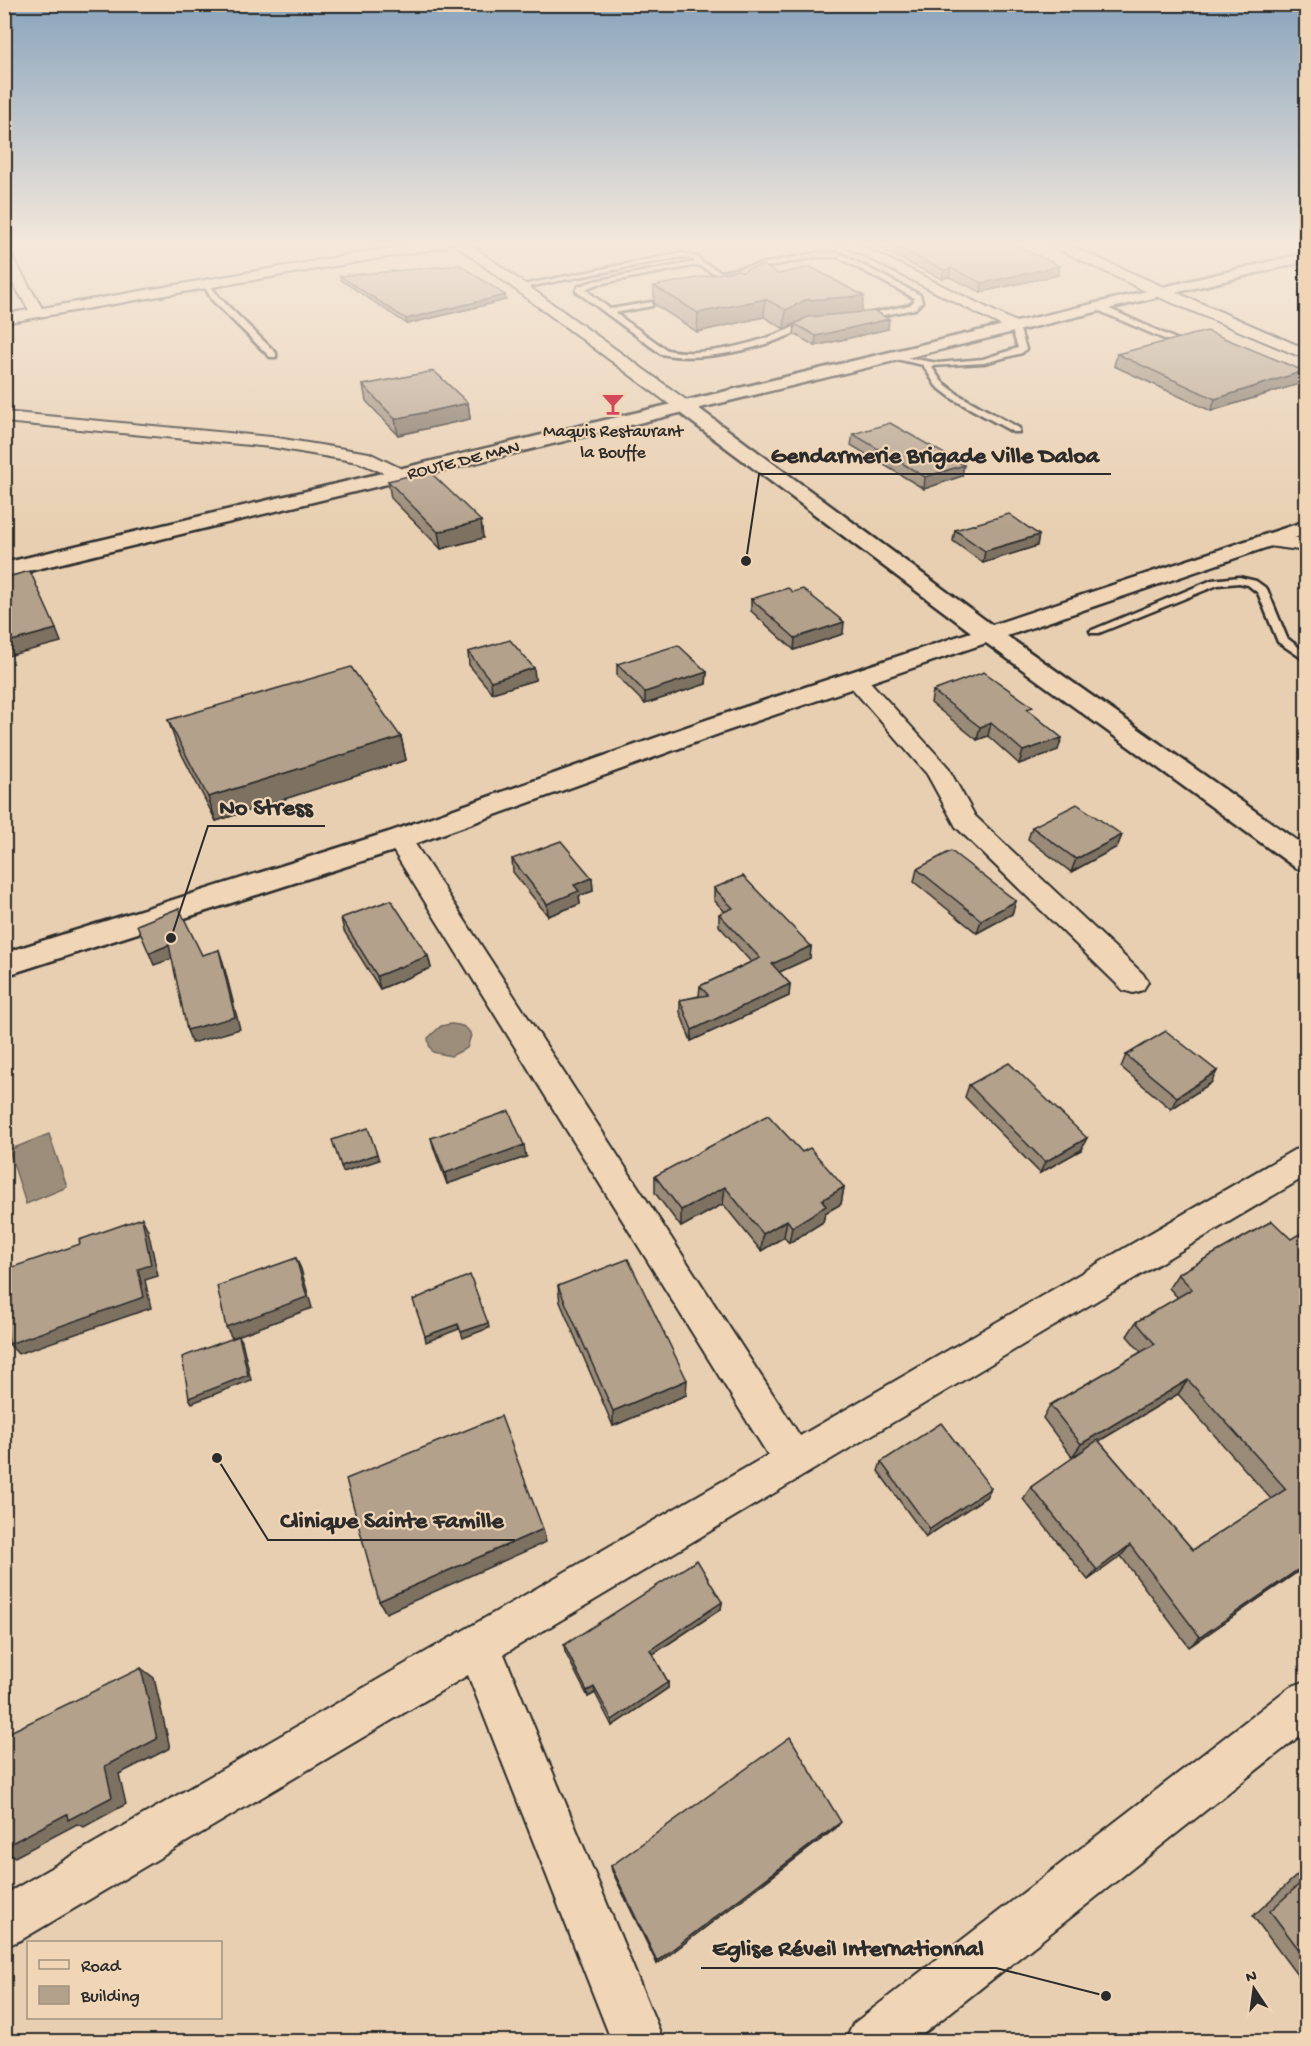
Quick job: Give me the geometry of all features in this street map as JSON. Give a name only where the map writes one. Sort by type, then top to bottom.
[{"type":"main road","name":"ROUTE DE MAN","points":[[4,570],[968,338]]},
{"type":"main road","points":[[683,406],[989,634],[1306,861]]},
{"type":"main road","points":[[4,965],[399,839],[714,726],[1306,527]]},
{"type":"street","points":[[590,338],[683,406]]},
{"type":"street","points":[[1269,338],[1306,354]]},
{"type":"street","points":[[4,417],[272,442],[363,457],[400,475]]},
{"type":"street","points":[[1269,541],[1306,545]]},
{"type":"street","points":[[855,679],[938,771],[965,821],[1133,982]]},
{"type":"street","points":[[399,839],[794,1461]]},
{"type":"street","points":[[4,1923],[1306,1160]]},
{"type":"street","points":[[479,1646],[638,2042]]},
{"type":"street","points":[[871,2042],[1306,1703]]},
{"type":"lane","points":[[256,338],[273,355]]},
{"type":"lane","points":[[645,338],[664,352],[683,356],[772,338]]},
{"type":"lane","points":[[891,357],[926,364],[984,360],[1019,351],[1022,349],[1019,338]]},
{"type":"lane","points":[[926,364],[939,384],[956,397],[1016,430]]},
{"type":"lane","points":[[1095,631],[1216,582],[1239,580],[1252,583],[1263,591],[1282,640],[1306,658]]},
{"type":"shaded area","points":[[451,1024],[463,1026],[468,1030],[471,1035],[467,1048],[451,1056],[433,1052],[428,1038],[441,1026]]},
{"type":"shaded area","points":[[49,1134],[67,1187],[26,1204],[9,1150]]},
{"type":"building","points":[[1178,338],[1225,338],[1304,371],[1215,399],[1117,354]]},
{"type":"building","points":[[434,371],[468,403],[395,419],[363,385]]},
{"type":"building","points":[[890,423],[964,465],[925,477],[853,434]]},
{"type":"building","points":[[429,471],[481,521],[438,532],[388,481]]},
{"type":"building","points":[[1009,514],[1039,535],[985,551],[955,530]]},
{"type":"building","points":[[30,571],[56,629],[4,643],[4,578]]},
{"type":"building","points":[[788,588],[793,592],[803,589],[844,622],[795,638],[751,599]]},
{"type":"building","points":[[510,640],[534,668],[491,681],[468,652]]},
{"type":"building","points":[[678,645],[707,672],[645,692],[617,664]]},
{"type":"building","points":[[351,667],[401,737],[208,797],[168,720]]},
{"type":"building","points":[[984,672],[1033,707],[1027,709],[1062,738],[1023,751],[991,723],[980,727],[933,691]]},
{"type":"building","points":[[1077,804],[1122,835],[1076,859],[1032,827]]},
{"type":"building","points":[[561,841],[592,878],[574,885],[579,891],[547,904],[512,859]]},
{"type":"building","points":[[951,851],[1016,901],[981,920],[917,869]]},
{"type":"building","points":[[743,876],[811,946],[772,964],[790,984],[692,1030],[680,1000],[708,995],[700,986],[760,958],[719,914],[733,908],[714,888]]},
{"type":"building","points":[[391,900],[428,956],[377,976],[341,918]]},
{"type":"building","points":[[179,908],[202,955],[219,950],[235,1017],[187,1030],[169,945],[149,953],[137,925]]},
{"type":"building","points":[[1166,1031],[1217,1071],[1177,1097],[1126,1055]]},
{"type":"building","points":[[1009,1063],[1087,1138],[1045,1162],[969,1085]]},
{"type":"building","points":[[509,1111],[524,1145],[445,1173],[431,1138]]},
{"type":"building","points":[[768,1115],[802,1152],[810,1148],[844,1187],[822,1200],[826,1206],[792,1227],[787,1220],[763,1234],[725,1187],[681,1210],[655,1176]]},
{"type":"building","points":[[368,1128],[377,1154],[341,1166],[332,1140]]},
{"type":"building","points":[[142,1218],[151,1265],[138,1269],[144,1297],[9,1344],[4,1270],[80,1244],[79,1240]]},
{"type":"building","points":[[1272,1221],[1291,1239],[1306,1230],[1306,1564],[1200,1637],[1130,1545],[1097,1570],[1031,1487],[1098,1440],[1193,1550],[1286,1489],[1188,1380],[1081,1444],[1050,1405],[1155,1344],[1136,1322],[1192,1289],[1178,1274]]},
{"type":"building","points":[[296,1258],[307,1297],[226,1327],[217,1286]]},
{"type":"building","points":[[628,1259],[687,1380],[613,1411],[558,1286]]},
{"type":"building","points":[[470,1275],[488,1323],[461,1332],[458,1324],[425,1336],[413,1300]]},
{"type":"building","points":[[239,1336],[248,1375],[189,1398],[182,1357]]},
{"type":"building","points":[[501,1416],[543,1529],[379,1601],[346,1479]]},
{"type":"building","points":[[941,1423],[991,1488],[930,1529],[881,1462]]},
{"type":"building","points":[[697,1560],[722,1602],[650,1650],[668,1682],[612,1720],[594,1687],[587,1691],[564,1645]]},
{"type":"building","points":[[141,1668],[157,1739],[105,1766],[112,1797],[68,1820],[67,1814],[4,1847],[4,1735]]},
{"type":"building","points":[[790,1737],[841,1822],[657,1961],[611,1866]]},
{"type":"building","points":[[1306,1878],[1306,1959],[1270,1911]]},
{"type":"place","name":"Maquis Restaurant la Bouffe","points":[[613,404]]},
{"type":"place","name":"Gendarmerie Brigade Ville Daloa","points":[[746,561]]},
{"type":"place","name":"No Stress","points":[[171,938]]},
{"type":"place","name":"Clinique Sainte Famille","points":[[217,1458]]},
{"type":"place","name":"Eglise Réveil Internationnal","points":[[1106,1996]]}]
